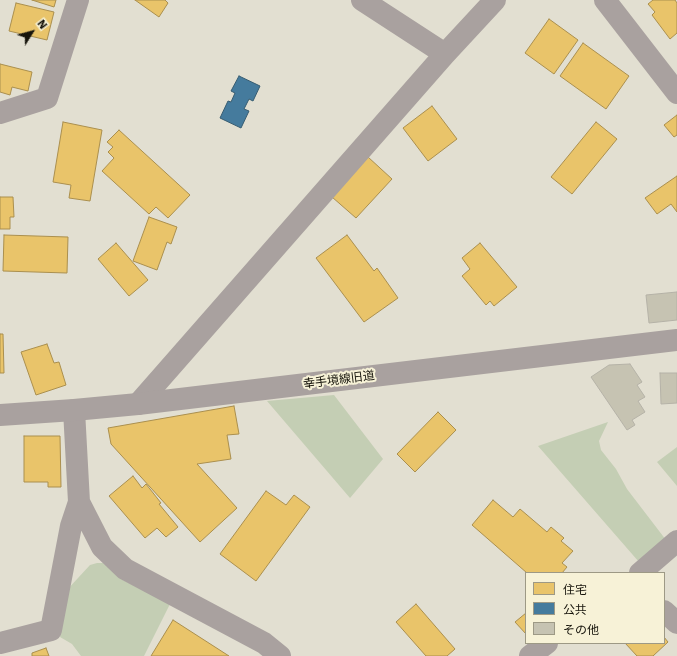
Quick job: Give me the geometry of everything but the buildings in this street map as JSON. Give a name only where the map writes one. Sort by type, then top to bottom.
[{"type":"street","points":[[0,113],[48,98],[78,0]]},
{"type":"street","points":[[362,0],[445,54]]},
{"type":"street","points":[[138,404],[445,54],[495,0]]},
{"type":"street","points":[[605,0],[677,93]]},
{"type":"street","name":"幸手境線旧道","points":[[0,415],[138,404],[677,340]]},
{"type":"street","points":[[0,643],[51,630],[71,526],[79,502],[74,410]]},
{"type":"street","points":[[79,502],[102,547],[125,569],[264,643],[280,656]]},
{"type":"street","points":[[641,572],[677,541]]},
{"type":"street","points":[[665,612],[677,623]]},
{"type":"street","points":[[530,656],[546,644]]},
{"type":"green space","points":[[334,395],[383,459],[350,498],[267,401]]},
{"type":"green space","points":[[608,422],[599,441],[601,450],[616,469],[627,489],[666,540],[639,562],[538,446]]},
{"type":"green space","points":[[677,447],[677,486],[657,462]]},
{"type":"green space","points":[[103,563],[123,580],[170,604],[144,656],[81,656],[72,644],[60,637],[66,591],[90,565]]}]
